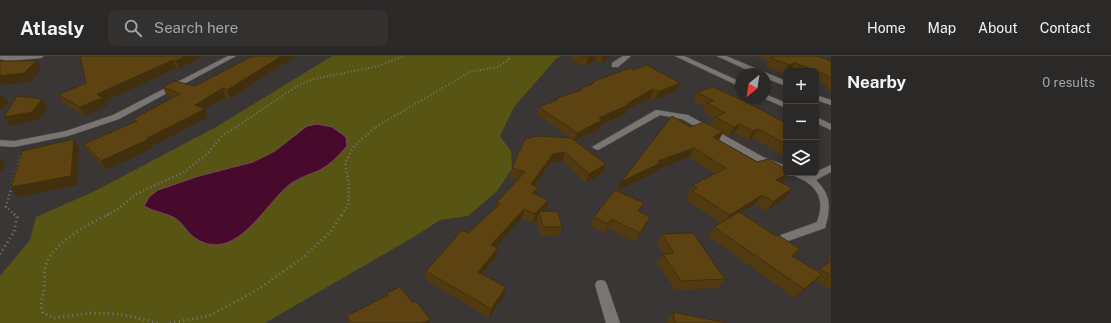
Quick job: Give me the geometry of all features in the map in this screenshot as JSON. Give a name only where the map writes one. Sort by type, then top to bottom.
[{"type":"street","points":[[0,58],[8,59],[41,56]]},
{"type":"street","points":[[0,143],[24,142],[68,133],[116,117],[233,56]]},
{"type":"street","points":[[615,66],[628,56]]},
{"type":"street","points":[[678,56],[735,82]]},
{"type":"street","points":[[720,56],[748,68]]},
{"type":"street","points":[[771,78],[783,83]]},
{"type":"street","points":[[819,98],[831,103]]},
{"type":"street","points":[[771,99],[783,105]]},
{"type":"street","points":[[597,147],[659,112],[685,117],[760,158],[783,168]]},
{"type":"street","points":[[819,121],[831,127]]},
{"type":"street","points":[[809,179],[831,168]]},
{"type":"street","points":[[785,238],[821,225],[829,209],[827,196],[809,179],[802,176]]},
{"type":"street","points":[[601,285],[612,323]]},
{"type":"path","points":[[159,323],[119,314],[89,313],[54,318],[43,313],[40,303],[44,291],[44,273],[47,261],[61,245],[84,226],[117,210],[136,194],[184,172],[205,156],[223,135],[299,85],[314,79],[379,66],[404,56]]},
{"type":"path","points":[[170,323],[209,316],[257,290],[305,256],[331,231],[348,205],[350,184],[345,163],[354,146],[371,130],[447,85],[470,72],[498,67],[507,63],[509,60],[508,56]]},
{"type":"path","points":[[0,254],[13,236],[17,224],[17,217],[6,207],[24,142]]},
{"type":"shaded area","points":[[332,56],[561,56],[556,59],[514,107],[500,136],[511,151],[512,169],[497,191],[468,216],[440,220],[412,238],[265,323],[0,323],[0,276],[30,240],[36,217],[95,191],[216,127]]},
{"type":"shaded area","points":[[317,124],[332,127],[346,137],[347,146],[324,168],[300,178],[289,185],[248,229],[236,238],[223,244],[209,244],[192,236],[175,218],[144,206],[149,197],[158,190],[199,176],[253,162],[275,151],[307,126]]},
{"type":"building","points":[[80,56],[185,56],[97,94],[102,98],[80,107],[58,95],[86,83]]},
{"type":"building","points":[[253,56],[282,56],[227,90],[223,88],[195,105],[205,109],[147,138],[149,139],[101,161],[84,144],[137,121],[133,119],[180,94],[163,87],[175,81],[195,86]]},
{"type":"building","points":[[775,56],[817,56],[831,61],[831,77],[819,72],[819,68],[808,68],[795,63],[789,65],[771,58]]},
{"type":"building","points":[[0,61],[36,61],[24,73],[0,76]]},
{"type":"building","points":[[647,65],[680,83],[658,92],[653,89],[628,103],[630,104],[599,118],[602,120],[577,133],[539,107],[557,100],[555,99],[582,90],[580,89],[594,83],[592,82],[630,68],[633,70]]},
{"type":"building","points":[[713,87],[735,97],[735,104],[750,104],[783,121],[783,142],[758,129],[753,131],[740,124],[734,127],[715,117],[725,113],[707,103],[714,101],[697,92]]},
{"type":"building","points":[[17,96],[42,99],[32,112],[4,117]]},
{"type":"building","points":[[672,116],[690,127],[704,122],[723,132],[713,137],[757,162],[768,159],[783,167],[783,176],[776,180],[792,188],[773,202],[762,195],[730,215],[692,191],[697,188],[693,185],[726,168],[694,148],[658,161],[660,163],[621,182]]},
{"type":"building","points":[[538,136],[571,138],[606,164],[589,174],[565,152],[553,154],[531,184],[538,188],[532,193],[548,200],[535,214],[524,209],[491,245],[498,248],[478,272],[506,287],[491,309],[426,271],[462,230],[468,233],[500,204],[496,203],[525,172],[512,168],[525,139]]},
{"type":"building","points":[[74,139],[71,176],[11,187],[22,151]]},
{"type":"building","points":[[615,190],[644,203],[638,211],[650,217],[640,233],[611,219],[608,224],[594,217]]},
{"type":"building","points":[[539,211],[558,212],[562,227],[543,227]]},
{"type":"building","points":[[739,212],[776,236],[778,235],[800,249],[792,256],[822,274],[804,289],[714,227]]},
{"type":"building","points":[[693,233],[725,279],[681,281],[663,254],[674,253],[662,234]]},
{"type":"building","points":[[831,261],[831,275],[820,269]]},
{"type":"building","points":[[400,287],[413,303],[416,301],[430,319],[423,323],[351,323],[347,316],[388,295],[387,293]]},
{"type":"building","points":[[673,312],[727,323],[675,323]]}]
